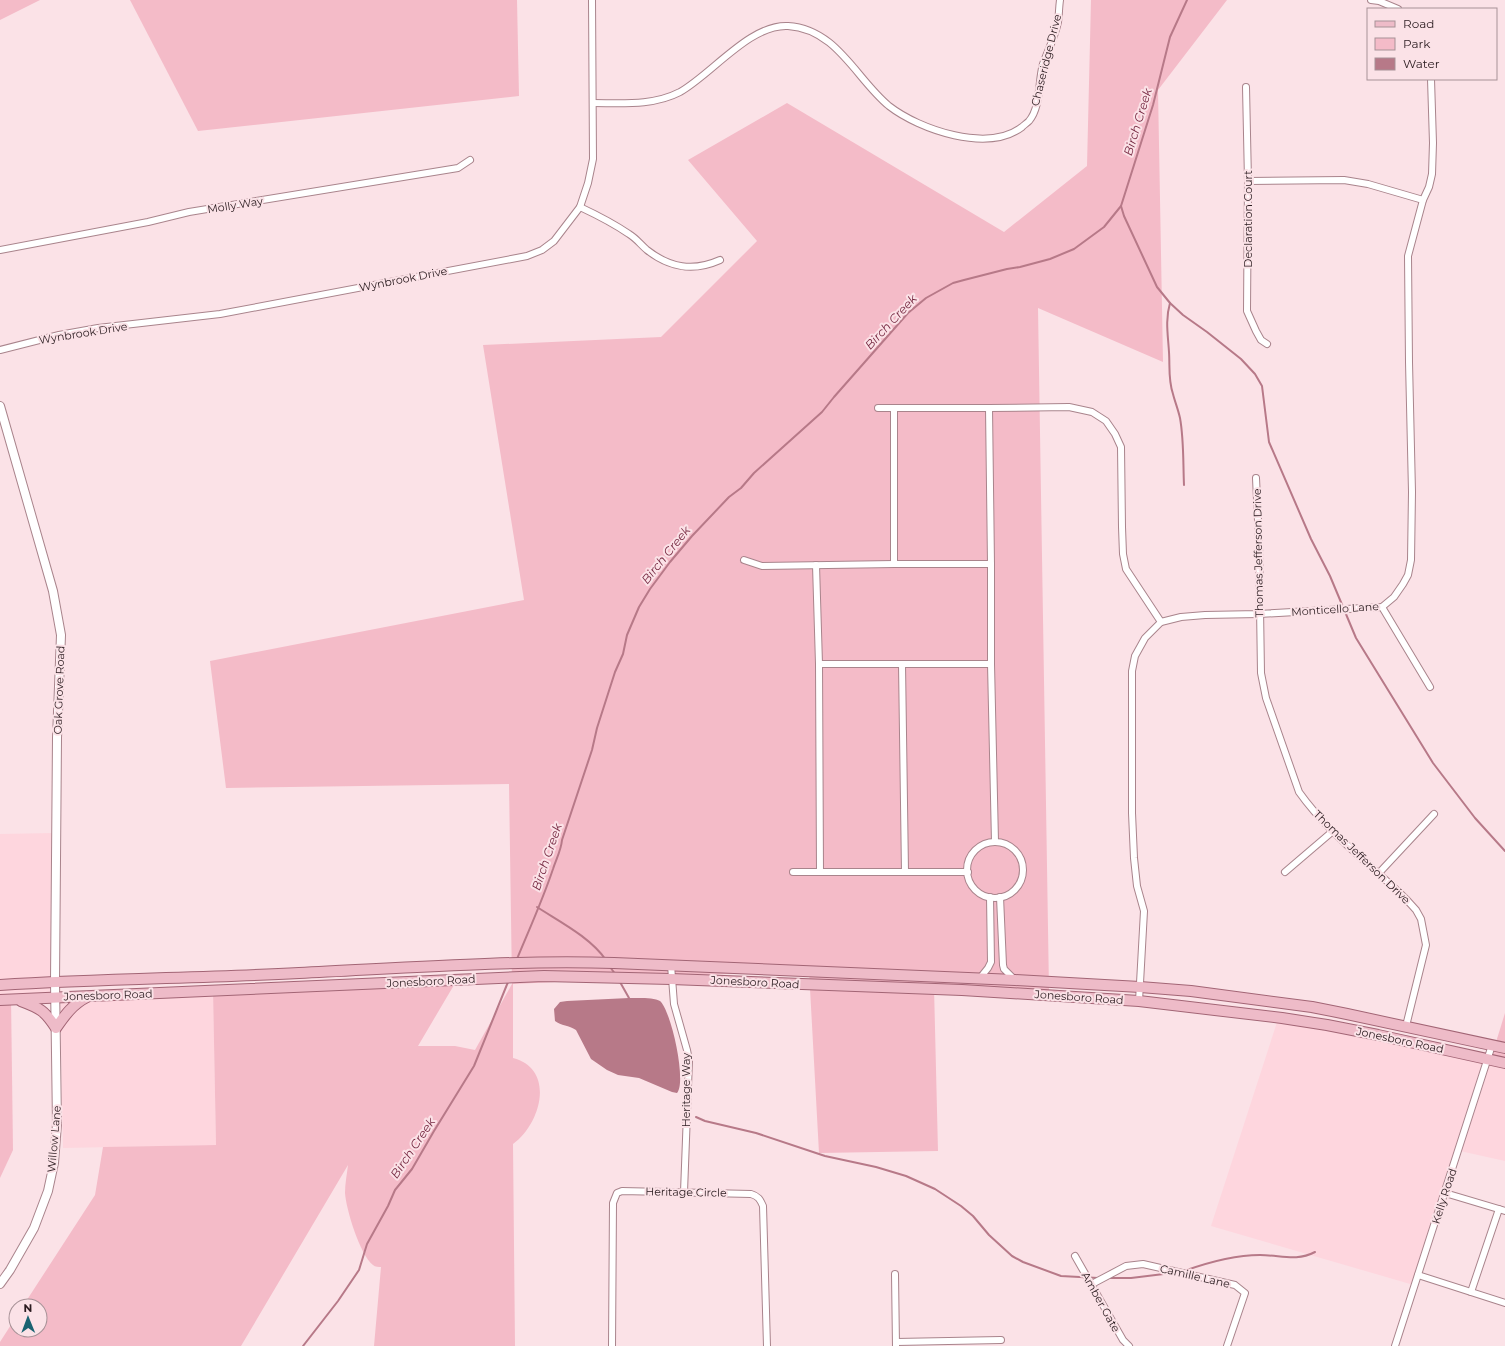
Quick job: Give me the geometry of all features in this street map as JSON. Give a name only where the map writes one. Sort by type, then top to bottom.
[{"type":"main road","name":"Jonesboro Road","points":[[0,985],[522,963],[579,962],[980,978],[1140,987],[1205,993],[1312,1007],[1505,1048]]},
{"type":"main road","name":"Jonesboro Road","points":[[0,1000],[544,976],[671,979],[962,990],[1139,1001],[1327,1024],[1505,1063]]},
{"type":"main road","points":[[18,999],[47,1014],[56,1028],[74,1004],[88,996]]},
{"type":"street","name":"Wynbrook Drive","points":[[0,350],[59,334],[220,314],[527,256],[542,250],[554,241],[580,207],[588,183],[593,159],[592,0]]},
{"type":"street","name":"Chaseridge Drive","points":[[593,103],[655,102],[680,92],[710,71],[732,51],[762,31],[787,26],[806,30],[828,41],[853,65],[874,91],[889,106],[910,119],[937,130],[964,137],[988,139],[1013,134],[1029,121],[1037,104],[1043,64],[1058,23],[1060,0]]},
{"type":"street","points":[[1371,0],[1379,1],[1396,8]]},
{"type":"street","name":"Monticello Lane","points":[[1161,622],[1181,617],[1205,615],[1259,614],[1382,607],[1394,597],[1408,575],[1411,560],[1412,492],[1408,256],[1423,200],[1429,187],[1432,174],[1431,80]]},
{"type":"street","name":"Declaration Court","points":[[1246,88],[1248,311],[1256,332],[1261,340],[1268,344]]},
{"type":"street","name":"Molly Way","points":[[0,250],[148,222],[189,212],[458,168],[470,160]]},
{"type":"street","points":[[1248,181],[1344,180],[1368,184],[1423,200]]},
{"type":"street","points":[[580,207],[612,222],[659,258],[672,265],[690,267],[708,265],[720,260]]},
{"type":"street","name":"Oak Grove Road","points":[[0,406],[53,591],[61,635],[57,738],[55,982]]},
{"type":"street","points":[[878,408],[1069,407],[1092,412],[1106,421],[1115,434],[1121,447],[1123,554],[1126,569],[1161,622],[1145,638],[1134,656],[1132,671],[1132,813],[1134,858],[1137,886],[1144,911],[1139,1001]]},
{"type":"street","points":[[894,408],[894,564]]},
{"type":"street","points":[[989,408],[991,664],[995,842]]},
{"type":"street","name":"Thomas Jefferson Drive","points":[[1256,478],[1260,542],[1259,614],[1261,673],[1266,698],[1299,792],[1333,831],[1380,873],[1406,899],[1416,910],[1421,920],[1426,945],[1406,1026]]},
{"type":"street","points":[[744,560],[762,566],[991,564]]},
{"type":"street","points":[[816,565],[819,664],[820,872]]},
{"type":"street","points":[[1382,607],[1430,687]]},
{"type":"street","points":[[819,664],[991,664]]},
{"type":"street","points":[[902,664],[905,872]]},
{"type":"street","points":[[1380,873],[1434,814]]},
{"type":"street","points":[[1285,872],[1333,831]]},
{"type":"street","points":[[995,842],[1012,848],[1019,855],[1023,872],[1021,881],[1016,889],[1009,894],[1000,897],[990,897],[977,891],[972,886],[968,872],[968,863],[978,848],[995,842]]},
{"type":"street","points":[[793,872],[968,872]]},
{"type":"street","points":[[980,978],[991,962],[990,897]]},
{"type":"street","points":[[1000,897],[1003,965],[1004,969],[1015,980]]},
{"type":"street","name":"Heritage Way","points":[[671,966],[671,979],[677,1016],[684,1038],[688,1060],[684,1192]]},
{"type":"street","name":"Willow Lane","points":[[0,1284],[10,1270],[34,1228],[48,1191],[54,1163],[57,1124],[55,982]]},
{"type":"street","name":"Kelly Road","points":[[1394,1346],[1492,1046]]},
{"type":"street","name":"Heritage Circle","points":[[612,1346],[613,1204],[617,1193],[622,1191],[751,1194],[757,1196],[761,1200],[763,1206],[767,1346]]},
{"type":"street","points":[[1445,1192],[1502,1210],[1471,1292]]},
{"type":"street","name":"Amber Gate","points":[[1075,1256],[1123,1340],[1129,1346]]},
{"type":"street","name":"Camille Lane","points":[[1092,1284],[1126,1266],[1143,1264],[1235,1285],[1245,1293],[1227,1346]]},
{"type":"street","points":[[895,1274],[896,1344],[1001,1340]]},
{"type":"street","points":[[1418,1275],[1505,1303]]},
{"type":"shaded area","points":[[53,833],[61,997],[213,991],[216,1145],[63,1148],[60,998],[0,998],[0,834]]},
{"type":"shaded area","points":[[1280,1013],[1505,1058],[1505,1161],[1460,1151],[1417,1286],[1211,1226]]},
{"type":"green space","points":[[0,0],[40,0],[0,20]]},
{"type":"green space","points":[[130,0],[517,0],[519,96],[198,131]]},
{"type":"green space","points":[[1091,0],[1227,0],[1158,90],[1163,362],[1038,308],[1049,990],[934,987],[938,1151],[819,1153],[809,970],[513,984],[513,1058],[526,1064],[535,1073],[539,1085],[540,1098],[537,1111],[531,1124],[523,1135],[513,1144],[515,1346],[374,1346],[381,1267],[374,1266],[368,1260],[354,1231],[345,1193],[348,1165],[241,1346],[0,1346],[0,1342],[8,1330],[8,1338],[48,1338],[48,1298],[28,1298],[95,1195],[103,1147],[216,1145],[213,991],[454,985],[418,1046],[455,1046],[475,1050],[512,984],[509,784],[226,788],[210,661],[524,600],[483,345],[661,337],[757,241],[688,160],[787,103],[1004,232],[1087,166]]},
{"type":"green space","points":[[11,997],[13,1150],[0,1178],[0,998]]},
{"type":"green space","points":[[1505,1013],[1505,1058],[1492,1055]]},
{"type":"water","points":[[629,998],[654,999],[660,1001],[664,1007],[673,1031],[679,1061],[680,1086],[677,1093],[639,1078],[618,1075],[607,1070],[591,1059],[576,1030],[555,1021],[554,1009],[560,1002]]},
{"type":"waterway","name":"Birch Creek","points":[[517,959],[560,851],[562,840],[592,750],[597,728],[615,672],[623,654],[627,635],[639,607],[650,589],[692,536],[729,497],[741,488],[754,473],[822,412],[908,313],[926,298],[953,283],[1050,259],[1074,249],[1104,227],[1121,206],[1153,105],[1170,37],[1187,0]]},
{"type":"waterway","points":[[1121,206],[1124,216],[1157,287],[1170,303],[1183,315],[1241,359],[1255,374],[1262,386],[1269,442],[1311,539],[1330,576],[1356,638],[1433,763],[1475,818],[1505,851]]},
{"type":"waterway","points":[[1170,303],[1167,321],[1170,378],[1171,389],[1181,426],[1184,485]]},
{"type":"waterway","points":[[537,907],[583,937],[592,944],[606,960]]},
{"type":"waterway","points":[[610,967],[616,975]]},
{"type":"waterway","name":"Birch Creek","points":[[303,1346],[338,1301],[359,1270],[367,1244],[395,1190],[412,1169],[474,1066],[508,982]]},
{"type":"waterway","points":[[620,982],[629,998]]},
{"type":"waterway","points":[[696,1117],[705,1121],[756,1133],[825,1156],[876,1167],[906,1176],[935,1189],[961,1206],[973,1216],[989,1235],[1012,1256],[1023,1262],[1061,1276],[1098,1278]]},
{"type":"waterway","points":[[1184,1271],[1212,1262],[1241,1256],[1268,1255],[1301,1257],[1315,1252]]},
{"type":"waterway","points":[[1109,1278],[1131,1278],[1172,1273]]}]
